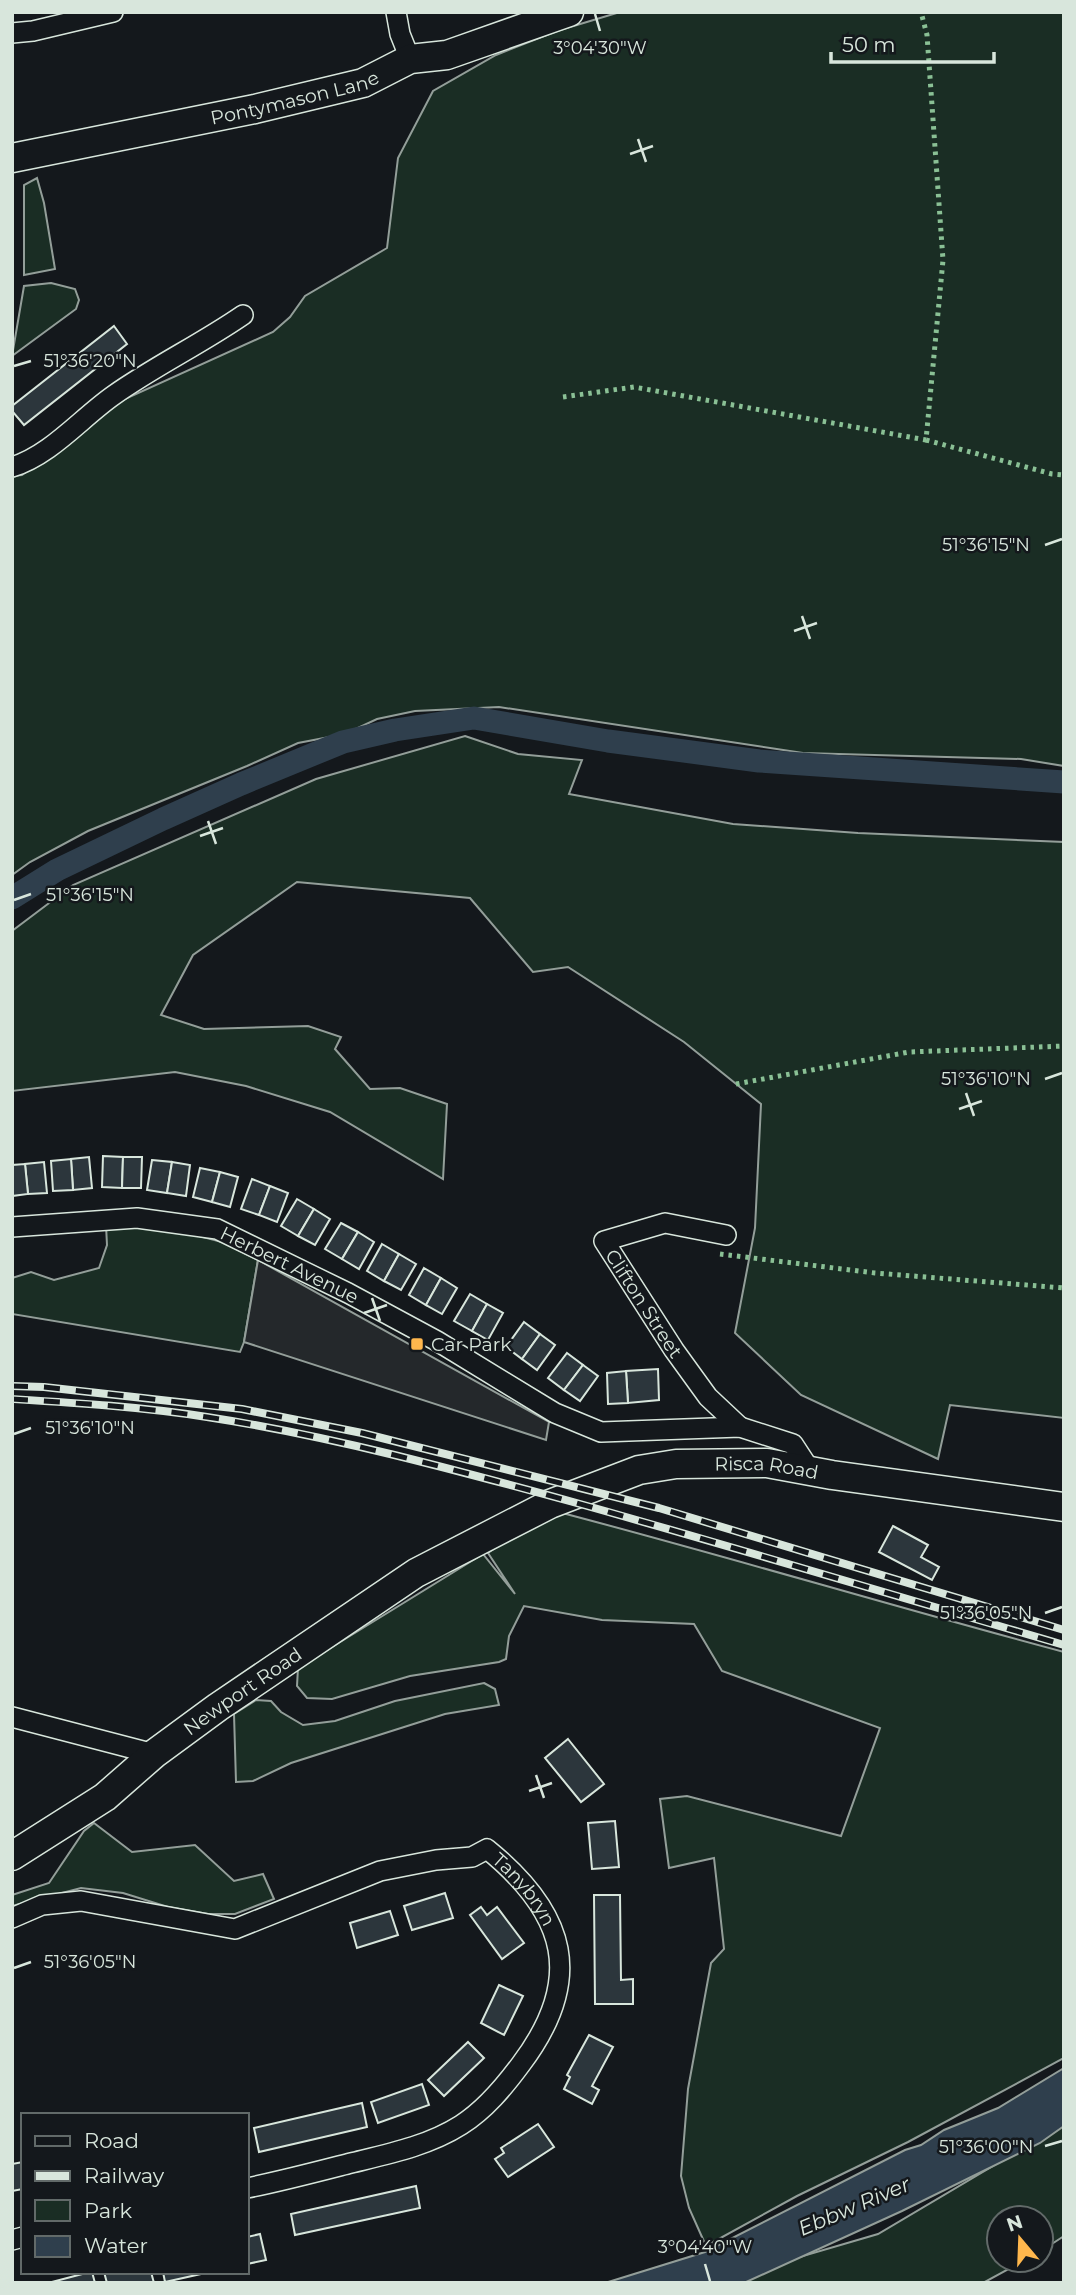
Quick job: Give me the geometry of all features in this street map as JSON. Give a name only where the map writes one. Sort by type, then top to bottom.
[{"type":"main road","name":"Pontymason Lane","points":[[12,158],[255,109],[363,83],[410,59],[447,55],[569,12]]},
{"type":"main road","name":"Risca Road","points":[[479,1539],[550,1504],[639,1470],[676,1464],[767,1463],[832,1475],[1064,1507]]},
{"type":"main road","name":"Newport Road","points":[[12,1856],[105,1797],[154,1754],[365,1606],[416,1573],[479,1539]]},
{"type":"street","points":[[12,33],[113,12]]},
{"type":"street","points":[[396,12],[400,34],[410,59]]},
{"type":"street","points":[[12,467],[22,464],[51,445],[114,395],[243,315]]},
{"type":"street","name":"Herbert Avenue","points":[[12,1227],[137,1218],[217,1229],[348,1293],[437,1341],[555,1413],[601,1432],[740,1427],[793,1444],[810,1469]]},
{"type":"street","name":"Clifton Street","points":[[726,1235],[665,1223],[604,1241],[701,1388],[740,1427]]},
{"type":"street","points":[[12,1717],[154,1754]]},
{"type":"street","name":"Tanybryn","points":[[12,1918],[42,1905],[81,1901],[235,1928],[380,1871],[436,1860],[472,1857],[487,1849],[532,1892],[554,1931],[559,1958],[559,1988],[537,2043],[486,2106],[461,2125],[424,2143],[248,2188]]},
{"type":"green space","points":[[620,12],[1064,12],[1064,766],[1021,759],[803,753],[499,707],[415,711],[377,719],[345,734],[298,743],[88,831],[30,862],[12,875],[12,476],[22,475],[116,403],[273,332],[290,317],[305,296],[387,248],[398,158],[433,91],[496,55],[557,31]]},
{"type":"green space","points":[[37,178],[55,269],[24,275],[24,185]]},
{"type":"green space","points":[[51,283],[75,289],[79,300],[76,309],[12,356],[24,286]]},
{"type":"green space","points":[[465,736],[518,754],[582,760],[569,794],[733,824],[858,833],[1064,842],[1064,1418],[950,1405],[938,1459],[801,1395],[735,1333],[755,1228],[761,1104],[684,1042],[568,967],[533,972],[470,898],[297,882],[193,955],[161,1015],[204,1029],[308,1026],[341,1037],[335,1049],[370,1089],[400,1088],[447,1104],[443,1179],[330,1112],[246,1086],[175,1072],[12,1091],[12,931],[73,885],[316,779]]},
{"type":"green space","points":[[106,1225],[176,1230],[222,1242],[258,1260],[240,1352],[12,1314],[12,1278],[31,1272],[54,1280],[99,1268],[107,1245]]},
{"type":"green space","points":[[547,1509],[1064,1652],[1064,2058],[706,2246],[689,2208],[681,2176],[688,2089],[711,1963],[724,1949],[714,1858],[669,1868],[660,1799],[687,1796],[841,1836],[880,1728],[722,1671],[694,1624],[602,1620],[524,1606],[509,1636],[506,1659],[499,1662],[410,1676],[332,1699],[307,1698],[297,1686],[298,1668],[483,1554],[515,1594],[488,1553]]},
{"type":"green space","points":[[484,1683],[495,1689],[499,1705],[445,1714],[291,1763],[253,1781],[236,1782],[234,1714],[256,1700],[271,1701],[281,1712],[303,1725],[335,1721],[395,1701]]},
{"type":"green space","points":[[94,1823],[132,1852],[195,1845],[234,1881],[263,1874],[274,1899],[235,1914],[208,1914],[168,1907],[123,1893],[81,1888],[12,1906],[12,1895],[49,1883],[84,1831]]},
{"type":"green space","points":[[1064,2124],[1064,2236],[1055,2242],[1055,2204],[985,2204],[985,2274],[999,2274],[983,2283],[711,2283],[878,2234]]},
{"type":"shaded area","points":[[258,1260],[549,1422],[546,1440],[244,1342]]},
{"type":"water","name":"Ebbw River","points":[[1064,2068],[1064,2126],[1040,2143],[902,2211],[744,2283],[605,2283],[705,2252],[905,2150],[921,2145],[944,2130],[998,2108]]},
{"type":"building","points":[[114,326],[127,344],[24,425],[12,411],[12,406]]},
{"type":"building","points":[[103,1156],[123,1157],[122,1188],[102,1187]]},
{"type":"building","points":[[89,1157],[92,1188],[73,1190],[71,1159]]},
{"type":"building","points":[[123,1157],[142,1157],[141,1188],[122,1188]]},
{"type":"building","points":[[71,1159],[73,1190],[53,1191],[51,1161]]},
{"type":"building","points":[[152,1160],[172,1162],[167,1193],[147,1190]]},
{"type":"building","points":[[44,1162],[47,1193],[28,1194],[25,1164]]},
{"type":"building","points":[[172,1162],[190,1165],[186,1196],[167,1193]]},
{"type":"building","points":[[25,1164],[28,1194],[12,1196],[12,1165]]},
{"type":"building","points":[[200,1168],[220,1172],[212,1202],[193,1197]]},
{"type":"building","points":[[220,1172],[238,1177],[230,1207],[212,1202]]},
{"type":"building","points":[[252,1179],[270,1186],[259,1215],[241,1209]]},
{"type":"building","points":[[270,1186],[288,1193],[277,1222],[259,1215]]},
{"type":"building","points":[[297,1199],[314,1209],[298,1236],[281,1226]]},
{"type":"building","points":[[314,1209],[330,1219],[315,1245],[298,1236]]},
{"type":"building","points":[[341,1223],[358,1232],[342,1259],[325,1249]]},
{"type":"building","points":[[358,1232],[374,1242],[359,1269],[342,1259]]},
{"type":"building","points":[[382,1244],[399,1254],[384,1281],[367,1271]]},
{"type":"building","points":[[399,1254],[416,1264],[401,1290],[384,1281]]},
{"type":"building","points":[[424,1268],[441,1278],[426,1305],[409,1295]]},
{"type":"building","points":[[441,1278],[457,1288],[442,1314],[426,1305]]},
{"type":"building","points":[[470,1294],[487,1304],[472,1331],[454,1321]]},
{"type":"building","points":[[487,1304],[503,1313],[488,1340],[472,1331]]},
{"type":"building","points":[[524,1322],[540,1334],[522,1359],[506,1347]]},
{"type":"building","points":[[540,1334],[555,1345],[537,1370],[522,1359]]},
{"type":"building","points":[[567,1353],[583,1365],[564,1390],[548,1378]]},
{"type":"building","points":[[583,1365],[598,1376],[580,1401],[564,1390]]},
{"type":"building","points":[[658,1369],[659,1400],[628,1403],[626,1371]]},
{"type":"building","points":[[626,1371],[628,1403],[608,1404],[607,1373]]},
{"type":"building","points":[[893,1526],[928,1545],[921,1557],[939,1567],[932,1580],[879,1552]]},
{"type":"building","points":[[568,1739],[604,1784],[581,1802],[545,1758]]},
{"type":"building","points":[[615,1821],[619,1867],[592,1869],[588,1823]]},
{"type":"building","points":[[445,1893],[453,1918],[412,1930],[404,1906]]},
{"type":"building","points":[[594,1895],[620,1895],[621,1980],[633,1979],[633,2004],[595,2004]]},
{"type":"building","points":[[481,1907],[487,1915],[497,1907],[524,1943],[502,1959],[470,1915]]},
{"type":"building","points":[[390,1911],[398,1935],[357,1948],[350,1923]]},
{"type":"building","points":[[499,1985],[523,1996],[504,2035],[481,2023]]},
{"type":"building","points":[[589,2035],[613,2047],[592,2086],[599,2090],[592,2104],[564,2089],[570,2077],[567,2075]]},
{"type":"building","points":[[468,2042],[484,2058],[444,2096],[428,2080]]},
{"type":"building","points":[[422,2084],[429,2105],[378,2123],[371,2102]]},
{"type":"building","points":[[362,2103],[367,2127],[259,2152],[254,2128]]},
{"type":"building","points":[[538,2124],[554,2147],[508,2177],[495,2159],[504,2153],[501,2148]]},
{"type":"building","points":[[21,2162],[21,2189],[12,2191],[12,2164]]},
{"type":"building","points":[[416,2186],[420,2208],[295,2235],[291,2214]]},
{"type":"building","points":[[260,2234],[266,2260],[248,2264],[248,2237]]},
{"type":"building","points":[[93,2274],[95,2283],[48,2283]]},
{"type":"building","points":[[105,2274],[152,2274],[154,2283],[107,2283]]},
{"type":"building","points":[[163,2274],[201,2274],[165,2282]]},
{"type":"waterway","points":[[12,898],[57,870],[163,819],[343,742],[395,730],[474,718],[608,741],[759,761],[1064,782]]},
{"type":"railway","points":[[12,1386],[44,1387],[242,1409],[362,1433],[659,1508],[1064,1630]]},
{"type":"railway","points":[[12,1399],[183,1414],[345,1444],[573,1502],[1064,1645]]},
{"type":"hedge","points":[[563,397],[634,387],[926,440],[943,260],[927,35],[921,12]]},
{"type":"hedge","points":[[926,440],[1064,475]]},
{"type":"hedge","points":[[736,1084],[909,1052],[1064,1046]]},
{"type":"hedge","points":[[720,1254],[875,1273],[1064,1288]]},
{"type":"place","name":"Car Park","points":[[417,1344]]}]
